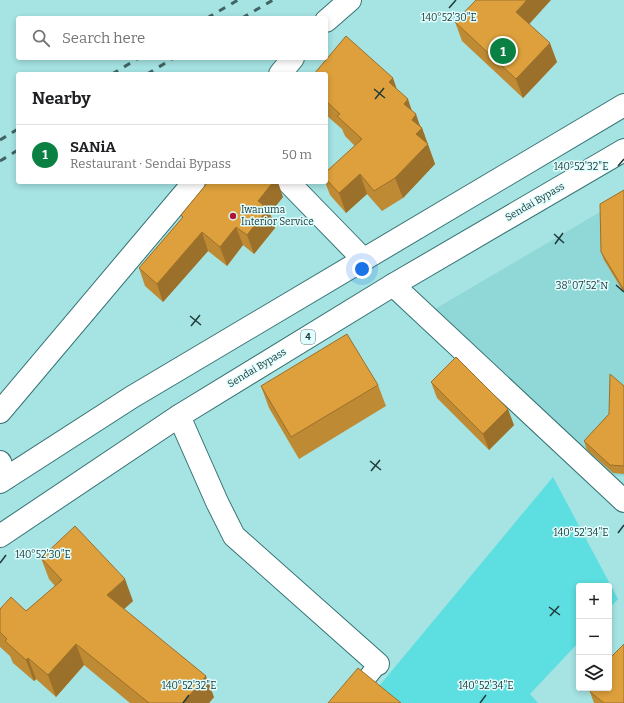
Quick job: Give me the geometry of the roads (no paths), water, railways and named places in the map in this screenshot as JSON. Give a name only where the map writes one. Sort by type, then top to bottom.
[{"type":"main road","points":[[328,19],[350,0]]},
{"type":"main road","points":[[282,72],[291,60]]},
{"type":"main road","points":[[2,474],[624,105]]},
{"type":"main road","name":"Sendai Bypass","points":[[0,536],[179,416],[393,285],[624,150]]},
{"type":"main road","points":[[0,412],[192,184]]},
{"type":"main road","points":[[290,184],[364,260]]},
{"type":"main road","points":[[393,285],[624,501]]},
{"type":"main road","points":[[179,416],[234,536],[378,664]]},
{"type":"lane","points":[[347,703],[378,664]]},
{"type":"railway","points":[[210,16],[238,0]]},
{"type":"railway","points":[[245,16],[273,0]]},
{"type":"railway","points":[[115,72],[136,60]]},
{"type":"railway","points":[[150,72],[171,60]]},
{"type":"railway","points":[[0,140],[16,130]]},
{"type":"railway","points":[[0,161],[16,151]]},
{"type":"place","name":"SANiA","points":[[503,51]]},
{"type":"place","name":"Iwanuma Interior Service","points":[[233,216]]}]
